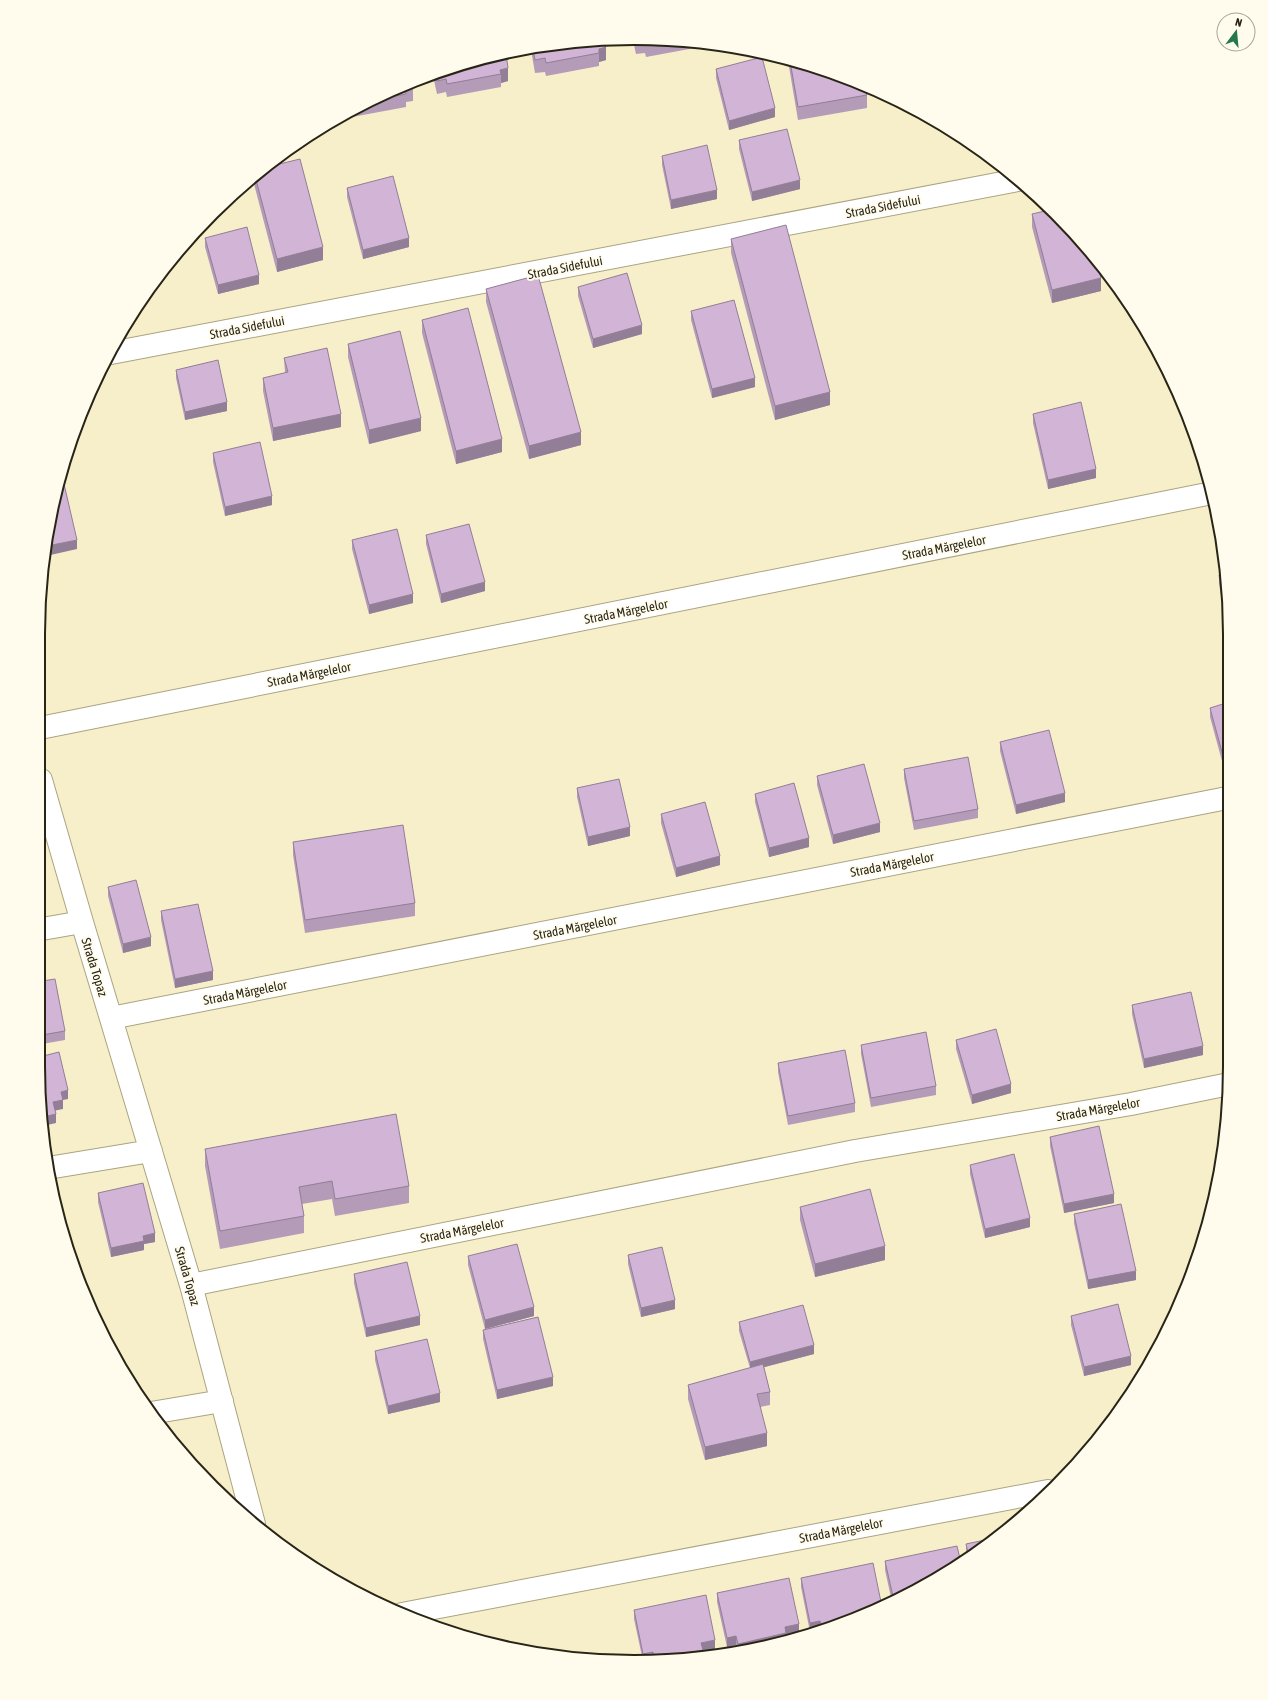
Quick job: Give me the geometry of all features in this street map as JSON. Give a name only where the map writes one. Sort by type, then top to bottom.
[{"type":"street","name":"Strada Sidefului","points":[[117,352],[1010,181]]},
{"type":"street","name":"Strada Mărgelelor","points":[[45,727],[1206,494]]},
{"type":"street","name":"Strada Topaz","points":[[45,794],[191,1285],[251,1513]]},
{"type":"street","name":"Strada Mărgelelor","points":[[111,1018],[1223,799]]},
{"type":"street","name":"Strada Topaz","points":[[45,928],[82,922]]},
{"type":"street","name":"Strada Mărgelelor","points":[[191,1285],[855,1151],[1131,1104],[1223,1085]]},
{"type":"street","points":[[54,1167],[151,1151]]},
{"type":"street","points":[[158,1413],[222,1401]]},
{"type":"street","name":"Strada Mărgelelor","points":[[414,1612],[1039,1493]]},
{"type":"building","points":[[606,46],[606,47],[599,49],[599,53],[546,63],[545,58],[535,60],[534,54]]},
{"type":"building","points":[[758,58],[763,59],[775,108],[729,121],[716,69]]},
{"type":"building","points":[[507,59],[508,68],[500,70],[501,74],[447,84],[446,79],[437,81],[436,79],[445,76]]},
{"type":"building","points":[[791,66],[823,76],[867,93],[867,95],[798,107]]},
{"type":"building","points":[[406,92],[406,94],[396,96]]},
{"type":"building","points":[[787,129],[800,180],[752,192],[739,140]]},
{"type":"building","points":[[707,145],[717,190],[671,200],[662,156]]},
{"type":"building","points":[[300,159],[323,247],[277,259],[257,182],[279,164]]},
{"type":"building","points":[[393,176],[409,238],[363,250],[347,188]]},
{"type":"building","points":[[1043,211],[1077,246],[1100,274],[1101,278],[1052,290],[1032,214]]},
{"type":"building","points":[[786,225],[830,392],[775,406],[731,239]]},
{"type":"building","points":[[247,227],[259,275],[218,285],[205,238]]},
{"type":"building","points":[[627,273],[642,325],[593,339],[578,287]]},
{"type":"building","points":[[538,275],[581,432],[529,446],[486,289]]},
{"type":"building","points":[[734,300],[755,378],[712,389],[691,311]]},
{"type":"building","points":[[468,308],[502,439],[456,451],[422,320]]},
{"type":"building","points":[[400,331],[421,418],[369,430],[348,344]]},
{"type":"building","points":[[327,348],[341,414],[273,428],[263,378],[288,372],[284,358]]},
{"type":"building","points":[[218,360],[227,402],[185,412],[176,370]]},
{"type":"building","points":[[1081,402],[1096,469],[1048,480],[1033,414]]},
{"type":"building","points":[[260,442],[272,496],[225,507],[213,453]]},
{"type":"building","points":[[64,485],[77,540],[52,545],[56,519]]},
{"type":"building","points":[[469,524],[485,582],[441,594],[426,535]]},
{"type":"building","points":[[397,529],[413,594],[369,605],[352,540]]},
{"type":"building","points":[[1223,704],[1223,756],[1210,708]]},
{"type":"building","points":[[1049,730],[1065,793],[1016,805],[1000,742]]},
{"type":"building","points":[[968,757],[978,809],[914,821],[904,769]]},
{"type":"building","points":[[864,764],[880,823],[833,835],[817,776]]},
{"type":"building","points":[[619,779],[630,827],[588,837],[577,788]]},
{"type":"building","points":[[794,783],[809,838],[769,848],[755,794]]},
{"type":"building","points":[[705,802],[720,856],[676,868],[661,814]]},
{"type":"building","points":[[403,825],[415,903],[305,920],[293,842]]},
{"type":"building","points":[[136,880],[151,937],[123,944],[108,887]]},
{"type":"building","points":[[198,904],[213,971],[175,979],[161,911]]},
{"type":"building","points":[[55,979],[65,1031],[45,1034],[45,981]]},
{"type":"building","points":[[1191,992],[1203,1046],[1144,1059],[1132,1005]]},
{"type":"building","points":[[996,1029],[1011,1084],[972,1095],[956,1040]]},
{"type":"building","points":[[926,1032],[936,1086],[871,1098],[861,1045]]},
{"type":"building","points":[[845,1050],[855,1103],[788,1116],[778,1063]]},
{"type":"building","points":[[59,1052],[68,1090],[61,1092],[63,1100],[53,1102],[56,1114],[47,1116],[46,1105],[45,1056]]},
{"type":"building","points":[[396,1114],[409,1186],[335,1199],[332,1181],[299,1187],[304,1216],[220,1231],[205,1149]]},
{"type":"building","points":[[1099,1126],[1114,1194],[1064,1204],[1050,1137]]},
{"type":"building","points":[[1014,1154],[1030,1218],[985,1229],[970,1165]]},
{"type":"building","points":[[143,1183],[155,1233],[143,1236],[144,1241],[111,1248],[98,1193]]},
{"type":"building","points":[[870,1189],[885,1246],[815,1264],[800,1207]]},
{"type":"building","points":[[1121,1204],[1136,1271],[1088,1280],[1074,1214]]},
{"type":"building","points":[[517,1244],[534,1307],[485,1320],[468,1256]]},
{"type":"building","points":[[662,1247],[675,1300],[641,1308],[628,1255]]},
{"type":"building","points":[[407,1262],[420,1316],[366,1328],[354,1274]]},
{"type":"building","points":[[1118,1304],[1131,1356],[1084,1367],[1071,1316]]},
{"type":"building","points":[[803,1305],[814,1345],[750,1362],[739,1322]]},
{"type":"building","points":[[538,1317],[553,1377],[497,1390],[483,1330]]},
{"type":"building","points":[[427,1339],[440,1393],[388,1406],[375,1351]]},
{"type":"building","points":[[763,1364],[770,1392],[757,1394],[767,1433],[705,1447],[688,1385]]},
{"type":"building","points":[[983,1540],[968,1551],[966,1544]]},
{"type":"building","points":[[957,1546],[960,1557],[893,1595],[885,1561]]},
{"type":"building","points":[[873,1563],[881,1600],[823,1624],[821,1625],[820,1621],[810,1623],[801,1578]]},
{"type":"building","points":[[789,1578],[799,1624],[785,1627],[786,1633],[738,1644],[736,1636],[727,1638],[717,1593]]},
{"type":"building","points":[[706,1595],[715,1640],[701,1643],[703,1650],[673,1654],[653,1655],[653,1652],[643,1654],[634,1610]]}]
